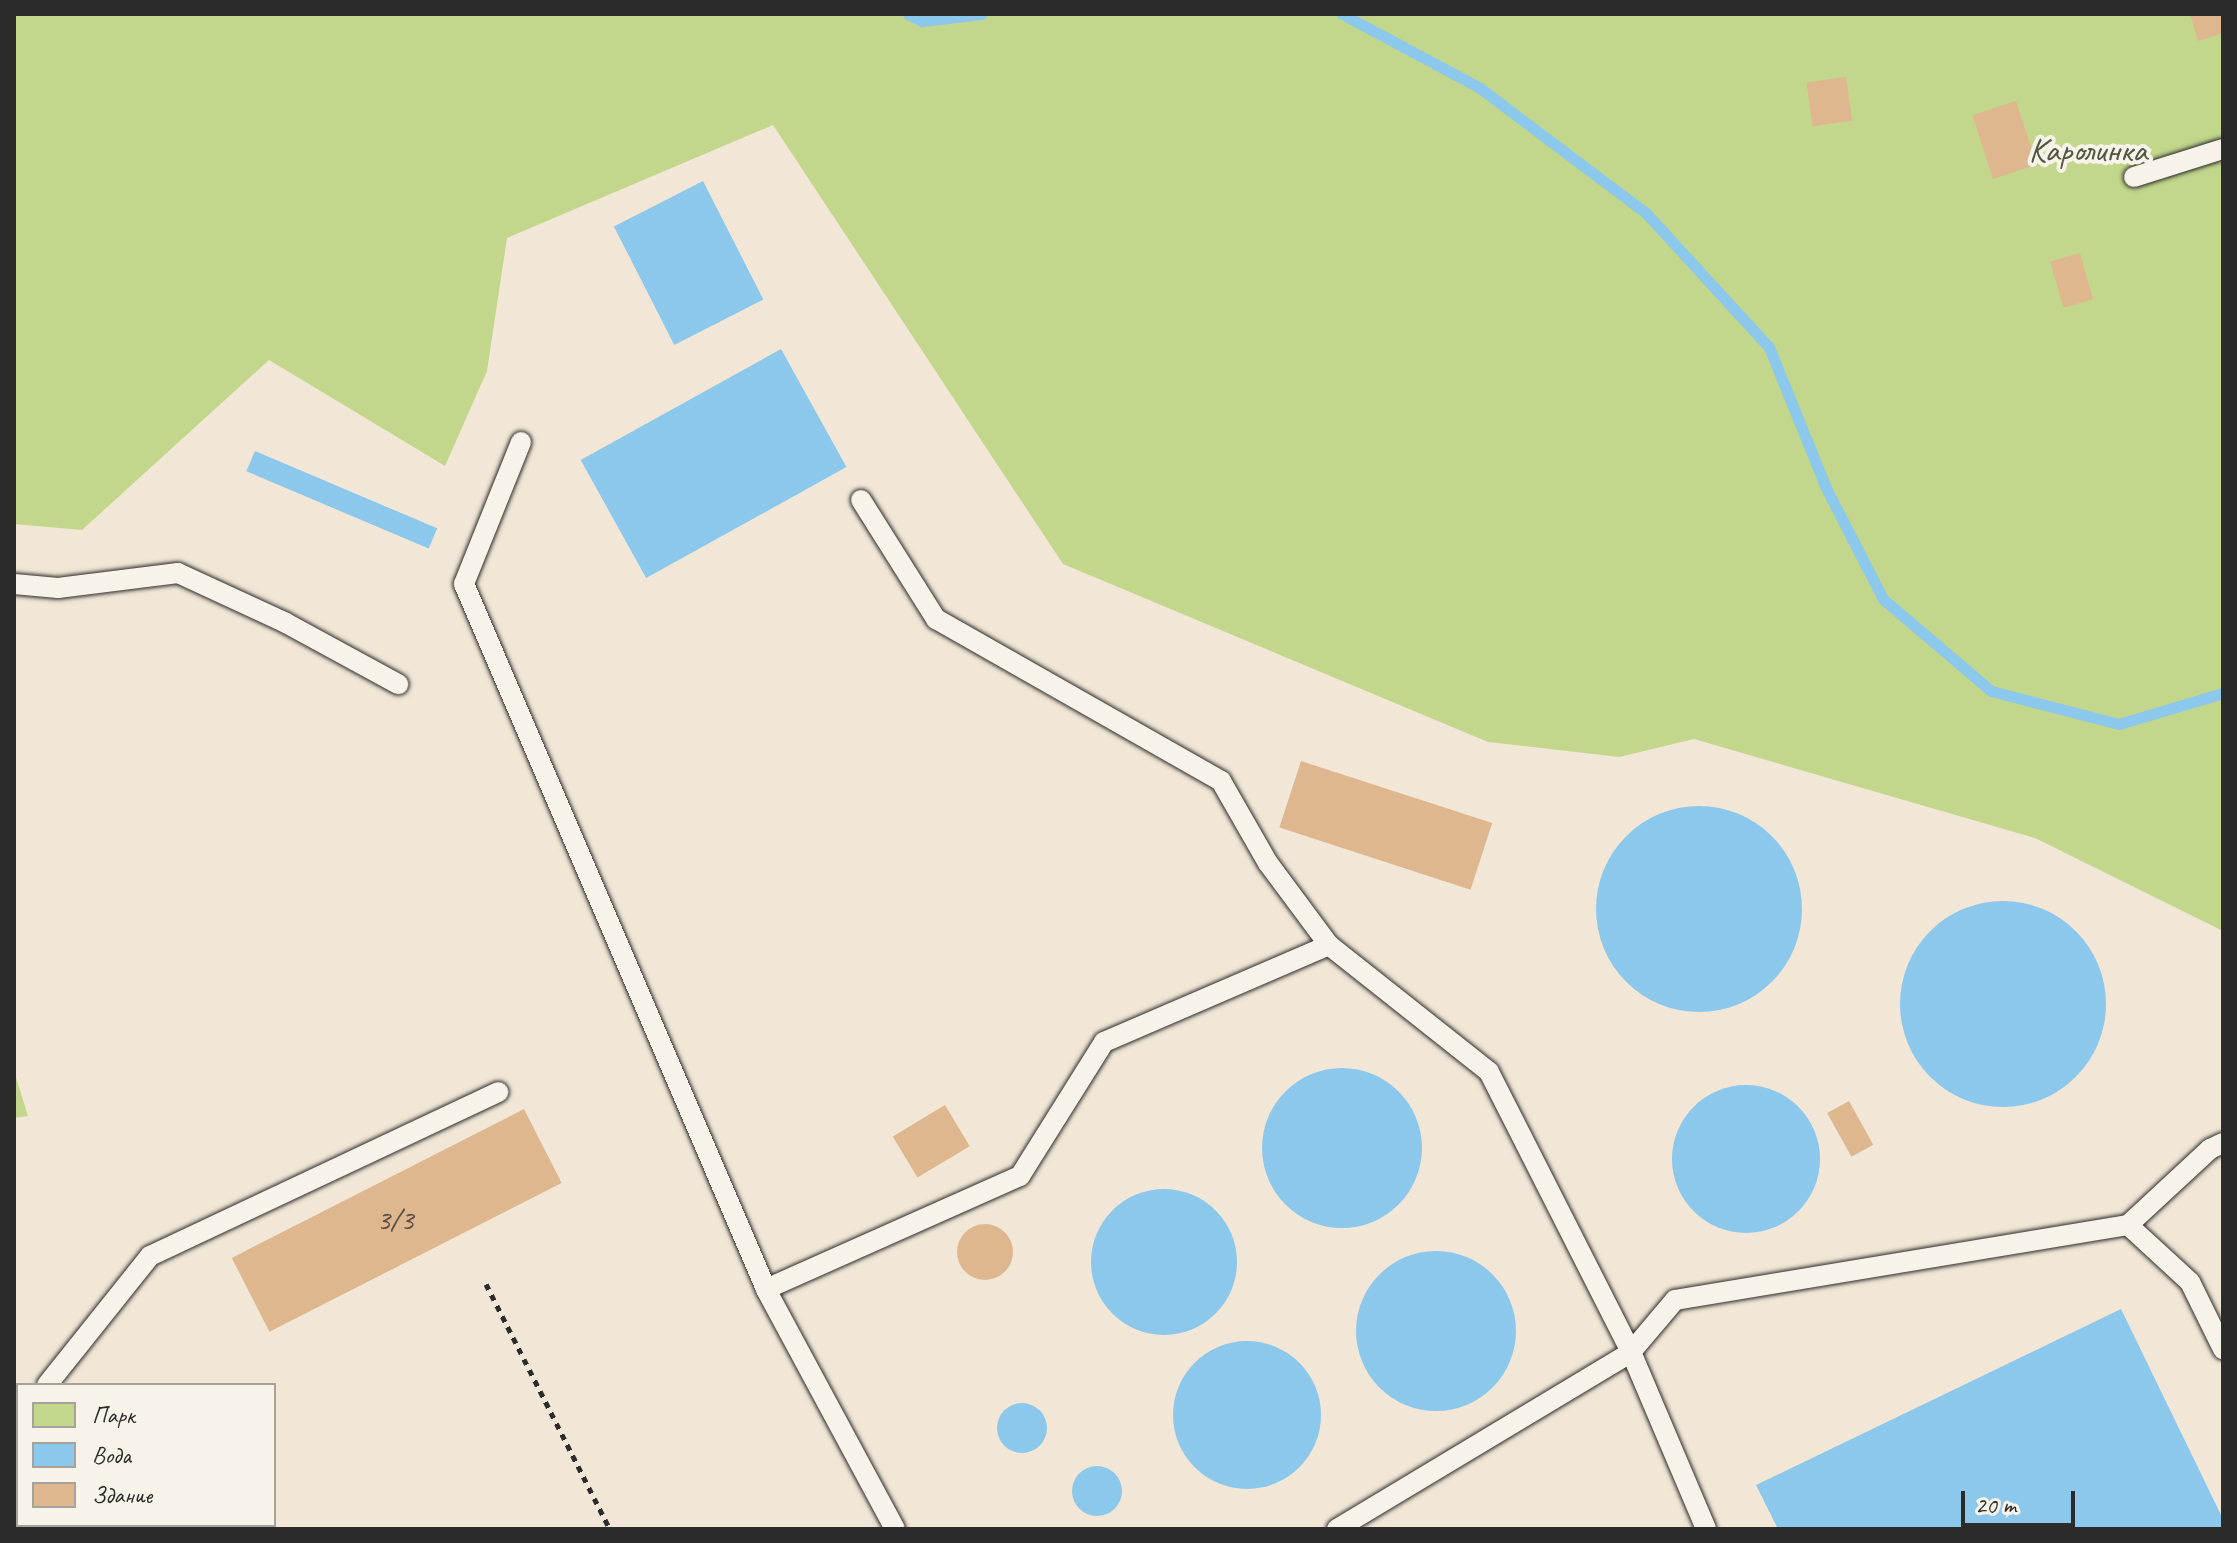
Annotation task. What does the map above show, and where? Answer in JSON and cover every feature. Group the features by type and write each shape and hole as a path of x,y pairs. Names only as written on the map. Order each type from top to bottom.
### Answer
{"lane":[{"path":"2134,177 2223,149"},
{"path":"521,442 464,584 766,1289 895,1529"},
{"path":"861,500 936,619 1221,781 1268,863 1329,945 1489,1072 1631,1352 1706,1529"},
{"path":"14,584 58,588 178,573 286,623 398,684"},
{"path":"766,1289 1020,1176 1104,1042 1329,945"},
{"path":"49,1383 150,1256 498,1092"},
{"path":"1337,1529 1631,1352 1675,1300 2128,1225 2210,1149 2223,1143"},
{"path":"2128,1225 2190,1282 2223,1349"}],"path":[{"path":"486,1284 610,1529"}],"green space":[{"name":"Каролинка","path":"14,14 2223,14 2223,931 2035,838 1694,739 1619,757 1488,742 1063,564 773,125 507,238 487,371 445,466 269,360 82,530 14,524"},
{"path":"14,1071 28,1116 14,1118"}],"water":[{"path":"703,181 763,300 674,345 614,226"},
{"path":"781,349 846,467 646,578 581,460"},
{"path":"255,451 437,528 429,549 246,471"},
{"path":"1699,806 1738,814 1772,836 1794,870 1802,909 1794,948 1772,982 1738,1004 1699,1012 1660,1004 1626,982 1604,948 1596,909 1604,870 1626,836 1660,814"},
{"path":"2003,901 2042,909 2076,931 2098,965 2106,1004 2098,1043 2076,1077 2042,1099 2003,1107 1964,1099 1930,1077 1908,1043 1900,1004 1908,965 1930,931 1964,909"},
{"path":"1342,1068 1372,1074 1398,1092 1416,1118 1422,1148 1416,1178 1398,1204 1372,1222 1342,1228 1312,1222 1286,1204 1268,1178 1262,1148 1268,1118 1286,1092 1312,1074"},
{"path":"1746,1085 1774,1091 1798,1107 1814,1131 1820,1159 1814,1187 1798,1211 1774,1227 1746,1233 1718,1227 1694,1211 1678,1187 1672,1159 1678,1131 1694,1107 1718,1091"},
{"path":"1164,1189 1192,1194 1216,1210 1232,1234 1237,1262 1232,1290 1216,1314 1192,1330 1164,1335 1136,1330 1112,1314 1096,1290 1091,1262 1096,1234 1112,1210 1136,1194"},
{"path":"1436,1251 1466,1258 1492,1275 1509,1301 1516,1331 1509,1361 1492,1387 1466,1404 1436,1411 1406,1404 1380,1387 1363,1361 1356,1331 1363,1301 1380,1275 1406,1258"},
{"path":"2121,1309 2223,1519 2223,1529 1778,1529 1756,1485"},
{"path":"1247,1341 1275,1347 1299,1363 1315,1387 1321,1415 1315,1443 1299,1467 1275,1483 1247,1489 1219,1483 1195,1467 1179,1443 1173,1415 1179,1387 1195,1363 1219,1347"},
{"path":"1022,1403 1039,1411 1047,1428 1039,1445 1022,1453 1005,1445 997,1428 1005,1411"},
{"path":"1097,1466 1114,1474 1122,1491 1114,1508 1097,1516 1080,1508 1072,1491 1080,1474"}],"building":[{"path":"2190,14 2223,14 2223,33 2198,41"},
{"path":"1846,77 1852,121 1813,126 1806,83"},
{"path":"2016,101 2037,165 1993,179 1972,115"},
{"path":"2080,253 2093,299 2063,308 2050,262"},
{"path":"1301,761 1492,823 1471,890 1279,828"},
{"path":"1849,1101 1873,1145 1851,1157 1827,1113"},
{"path":"945,1105 970,1146 917,1178 893,1136"},
{"path":"524,1109 562,1183 269,1332 232,1258"},
{"path":"985,1224 1004,1233 1013,1252 1004,1271 985,1280 966,1271 957,1252 966,1233"}],"waterway":[{"path":"908,14 922,21 982,14"},
{"path":"1342,14 1480,88 1646,213 1769,347 1826,488 1883,599 1991,691 2119,724 2223,693"}]}
